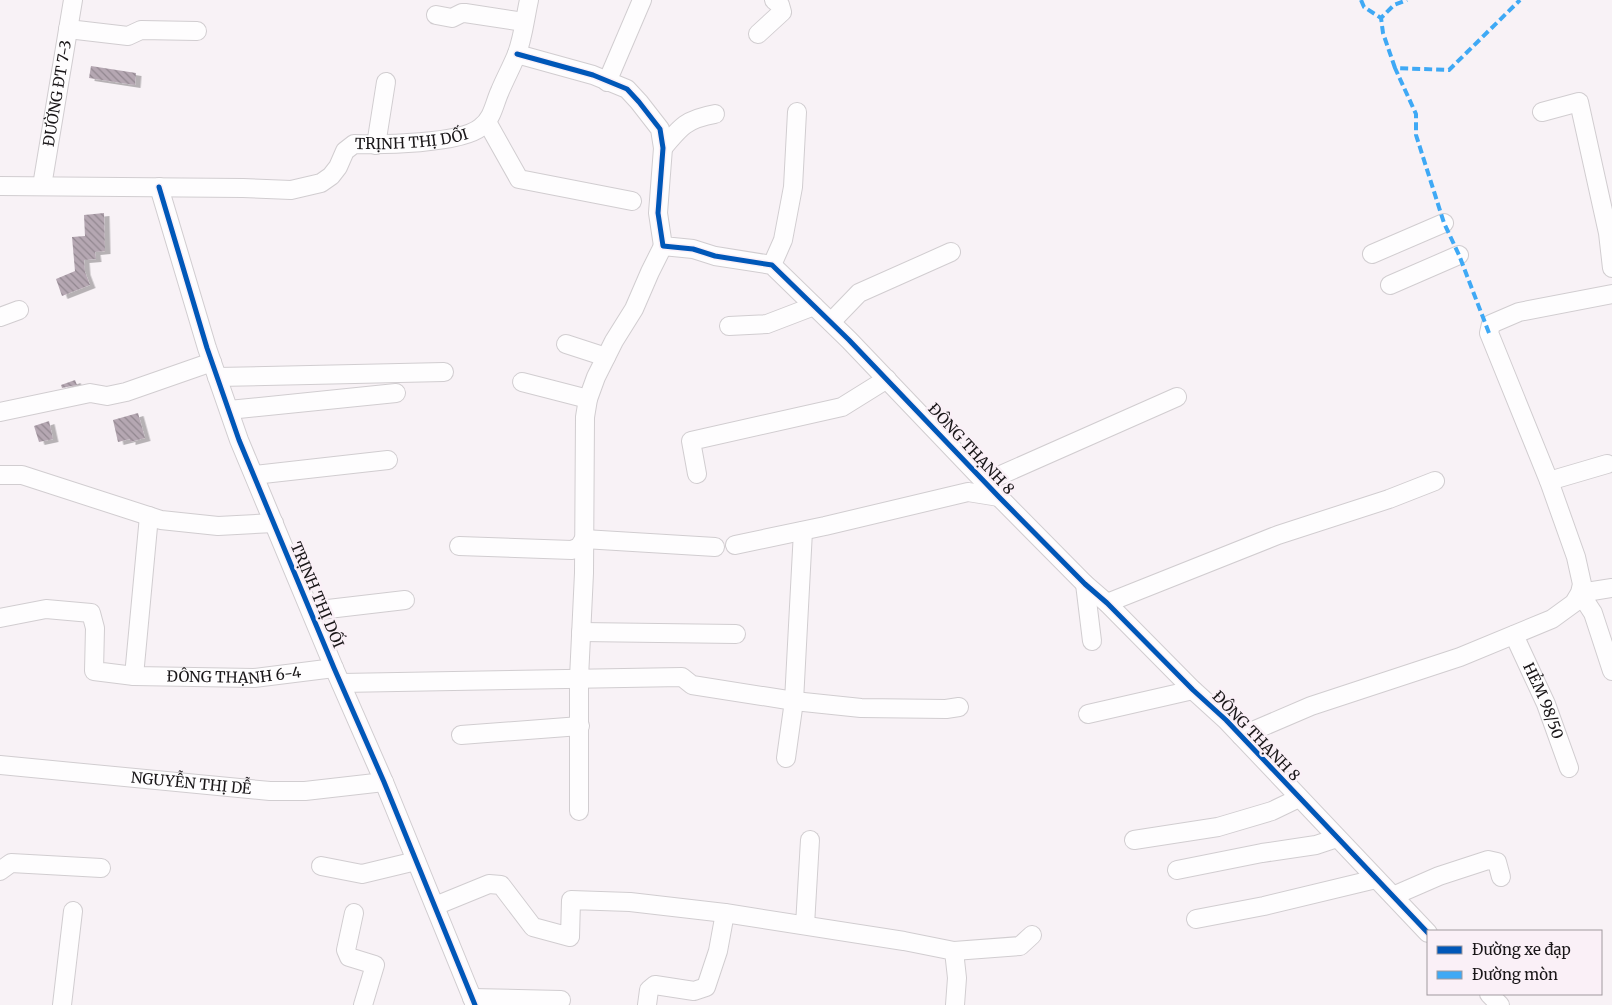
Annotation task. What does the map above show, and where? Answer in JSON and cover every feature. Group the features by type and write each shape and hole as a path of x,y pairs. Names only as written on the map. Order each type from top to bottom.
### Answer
{"street":[{"name":"ĐƯỜNG ĐT 7-3","path":"42,186 73,0"},
{"name":"TRỊNH THỊ DỐI","path":"0,186 291,190 321,183 331,176 338,167 345,150 354,144 376,145 424,142 471,134 487,122 494,110 499,93 517,54 529,0"},
{"path":"607,82 642,0"},
{"path":"758,34 782,12 780,5 774,0"},
{"path":"436,15 452,18 465,13 524,22"},
{"path":"68,29 128,36 141,30 197,31"},
{"path":"517,54 584,73 627,89 660,129 663,148 658,213 663,246 634,309 614,340 596,377 584,417 584,573 579,678 579,811"},
{"path":"376,145 386,82"},
{"path":"1542,112 1580,102 1608,233 1612,268"},
{"path":"663,246 693,249 734,260 772,265 783,240 793,187 797,112"},
{"path":"663,148 681,127 697,117 716,114"},
{"path":"487,122 519,178 632,201"},
{"name":"TRỊNH THỊ DỐI","path":"159,187 214,369 239,440 384,782 474,1002"},
{"path":"1372,254 1444,223"},
{"path":"831,322 859,293 951,252"},
{"path":"1390,285 1459,255"},
{"name":"ĐÔNG THẠNH 8","path":"772,265 887,379 1085,584 1107,603 1193,690 1226,720 1427,932"},
{"path":"1241,736 1311,706 1460,657 1552,619 1574,603 1580,593 1582,584 1576,557 1489,333 1491,324 1519,312 1612,294"},
{"path":"729,326 767,324 814,306"},
{"path":"0,317 19,310"},
{"path":"566,344 606,357"},
{"path":"0,412 90,393 107,396 214,369 444,372"},
{"path":"697,474 691,441 842,407 887,379"},
{"path":"522,382 588,400"},
{"path":"229,410 396,393"},
{"path":"986,482 1177,397"},
{"path":"254,475 388,460"},
{"path":"1548,481 1607,464"},
{"path":"0,475 22,475 161,520 218,526 274,523"},
{"path":"1107,603 1278,535 1389,499 1434,481"},
{"path":"735,545 905,508 968,492 999,497"},
{"path":"134,676 149,516"},
{"path":"786,758 794,701 803,531"},
{"path":"459,546 572,550 579,547 584,540"},
{"path":"584,540 715,547"},
{"path":"1085,584 1092,641"},
{"path":"1580,593 1612,588"},
{"path":"1580,593 1605,630 1612,671"},
{"path":"311,611 405,600"},
{"name":"ĐÔNG THẠNH 6-4","path":"0,618 46,609 92,613 95,628 94,671 134,676 254,678 338,676 579,678 682,676 692,685 794,701 861,708 946,709 959,707"},
{"path":"581,632 736,634"},
{"name":"HẺM 98/50","path":"1514,635 1546,704 1570,768"},
{"path":"1088,714 1193,690"},
{"path":"461,736 580,726"},
{"name":"NGUYỄN THỊ DỄ","path":"0,765 270,791 305,790 384,782"},
{"path":"1134,840 1218,827 1272,811 1299,798"},
{"path":"1177,870 1262,853 1316,845 1337,838"},
{"path":"805,925 810,840"},
{"path":"1393,896 1439,876 1488,860 1497,862 1501,877"},
{"path":"321,866 362,874 416,861"},
{"path":"0,871 11,863 101,868"},
{"path":"1196,919 1264,906 1376,879"},
{"path":"435,906 489,884 501,886 533,927 570,937 571,900 630,902 725,913 904,941 954,951 1020,946 1032,934"},
{"path":"62,1005 73,911"},
{"path":"354,913 346,950 349,957 375,965 363,1005"},
{"path":"647,1005 649,990 655,985 694,991 706,987 718,951 725,913"},
{"path":"954,951 957,978 955,1005"},
{"path":"1489,995 1500,1005"},
{"path":"474,1002 561,1000"}],"building":[{"path":"91,66 136,73 135,85 89,78"},
{"path":"104,213 105,251 95,252 96,259 84,260 85,272 90,285 62,296 56,279 75,271 72,237 85,236 84,215"},
{"path":"75,380 77,385 62,388 61,385"},
{"path":"138,413 145,438 130,442 130,439 118,442 113,420"},
{"path":"49,421 53,439 39,442 34,426"}],"marked path":[{"path":"1361,0 1364,7 1381,18"},
{"path":"1395,68 1383,33 1381,18 1394,5 1407,0"},
{"path":"1489,333 1459,255 1444,223 1416,135 1416,114 1395,68 1449,70 1520,0"}],"cycle path":[{"path":"517,54 593,75 627,89 660,129 663,148 658,213 663,246 693,249 715,256 772,265 849,340 1085,584 1107,603 1193,690 1226,720 1427,932"},
{"path":"159,187 207,348 239,440 334,668 384,782 475,1005"}]}
